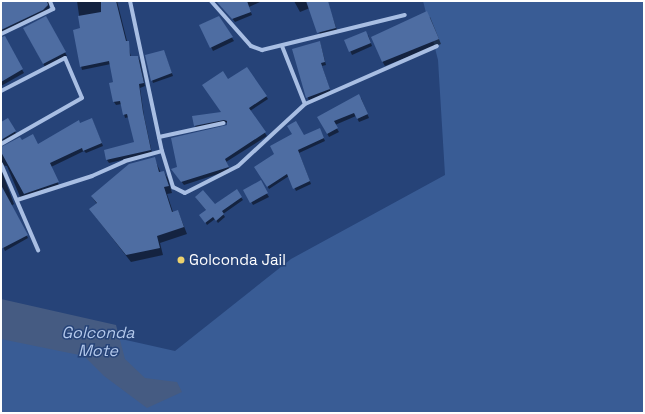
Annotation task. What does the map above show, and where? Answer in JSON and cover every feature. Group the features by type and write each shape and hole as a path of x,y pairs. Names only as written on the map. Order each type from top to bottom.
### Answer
{"street":[{"path":"1,34 53,9 50,1"},
{"path":"130,1 162,151 173,187 176,190 185,193 238,166 305,104 437,46"},
{"path":"211,1 251,46 262,50 406,14"},
{"path":"282,46 305,104"},
{"path":"1,91 65,58 82,98 1,144"},
{"path":"159,137 224,123"},
{"path":"17,200 92,176 125,161 162,151"},
{"path":"1,164 38,250"}],"shaded area":[{"path":"423,1 644,1 644,413 1,413 1,312 175,351 291,259 445,175 438,60"}],"water":[{"name":"Golconda Mote","path":"1,299 116,325 125,359 145,378 177,382 182,392 147,408 104,376 84,356 1,339"}],"building":[{"path":"1,1 47,1 48,5 43,10 1,30"},
{"path":"101,1 116,1 126,41 129,41 130,56 138,56 144,83 139,84 151,150 106,160 104,150 134,142 127,114 123,115 120,101 113,102 109,83 113,82 109,61 80,67 73,30 80,28 78,16 101,12"},
{"path":"216,1 247,1 251,12 232,19"},
{"path":"306,1 328,1 336,28 317,33"},
{"path":"427,11 439,39 382,62 371,37"},
{"path":"46,16 66,52 43,64 23,28"},
{"path":"219,16 233,37 210,48 199,25"},
{"path":"366,31 371,43 349,52 344,40"},
{"path":"5,36 23,69 1,82 1,37"},
{"path":"320,41 325,62 321,63 330,89 306,98 292,49"},
{"path":"164,50 172,73 151,81 145,55"},
{"path":"247,67 267,96 249,108 266,132 225,159 229,167 181,182 171,169 177,167 171,138 227,125 227,121 224,120 194,126 192,116 221,112 202,85 223,71 228,79"},
{"path":"359,94 368,114 357,119 354,113 334,121 338,128 327,134 317,117"},
{"path":"8,118 16,131 1,140 1,122"},
{"path":"92,118 102,143 83,151 82,148 50,163 59,182 24,194 1,152 1,147 20,137 22,140 33,134 38,144 79,120 80,123"},
{"path":"296,121 304,135 320,128 324,138 298,150 310,181 293,189 287,174 267,187 254,167 274,154 270,146 292,134 287,126"},
{"path":"155,157 159,172 164,171 169,186 164,187 172,212 178,210 184,227 157,236 160,248 126,255 89,209 97,203 91,196 129,164"},
{"path":"261,180 268,193 250,203 243,190"},
{"path":"1,185 28,235 1,249"},
{"path":"237,189 242,197 222,211 224,214 216,221 213,217 205,223 199,215 206,210 195,197 203,190 215,204"}],"place":[{"name":"Golconda Jail","path":"181,260"}]}
